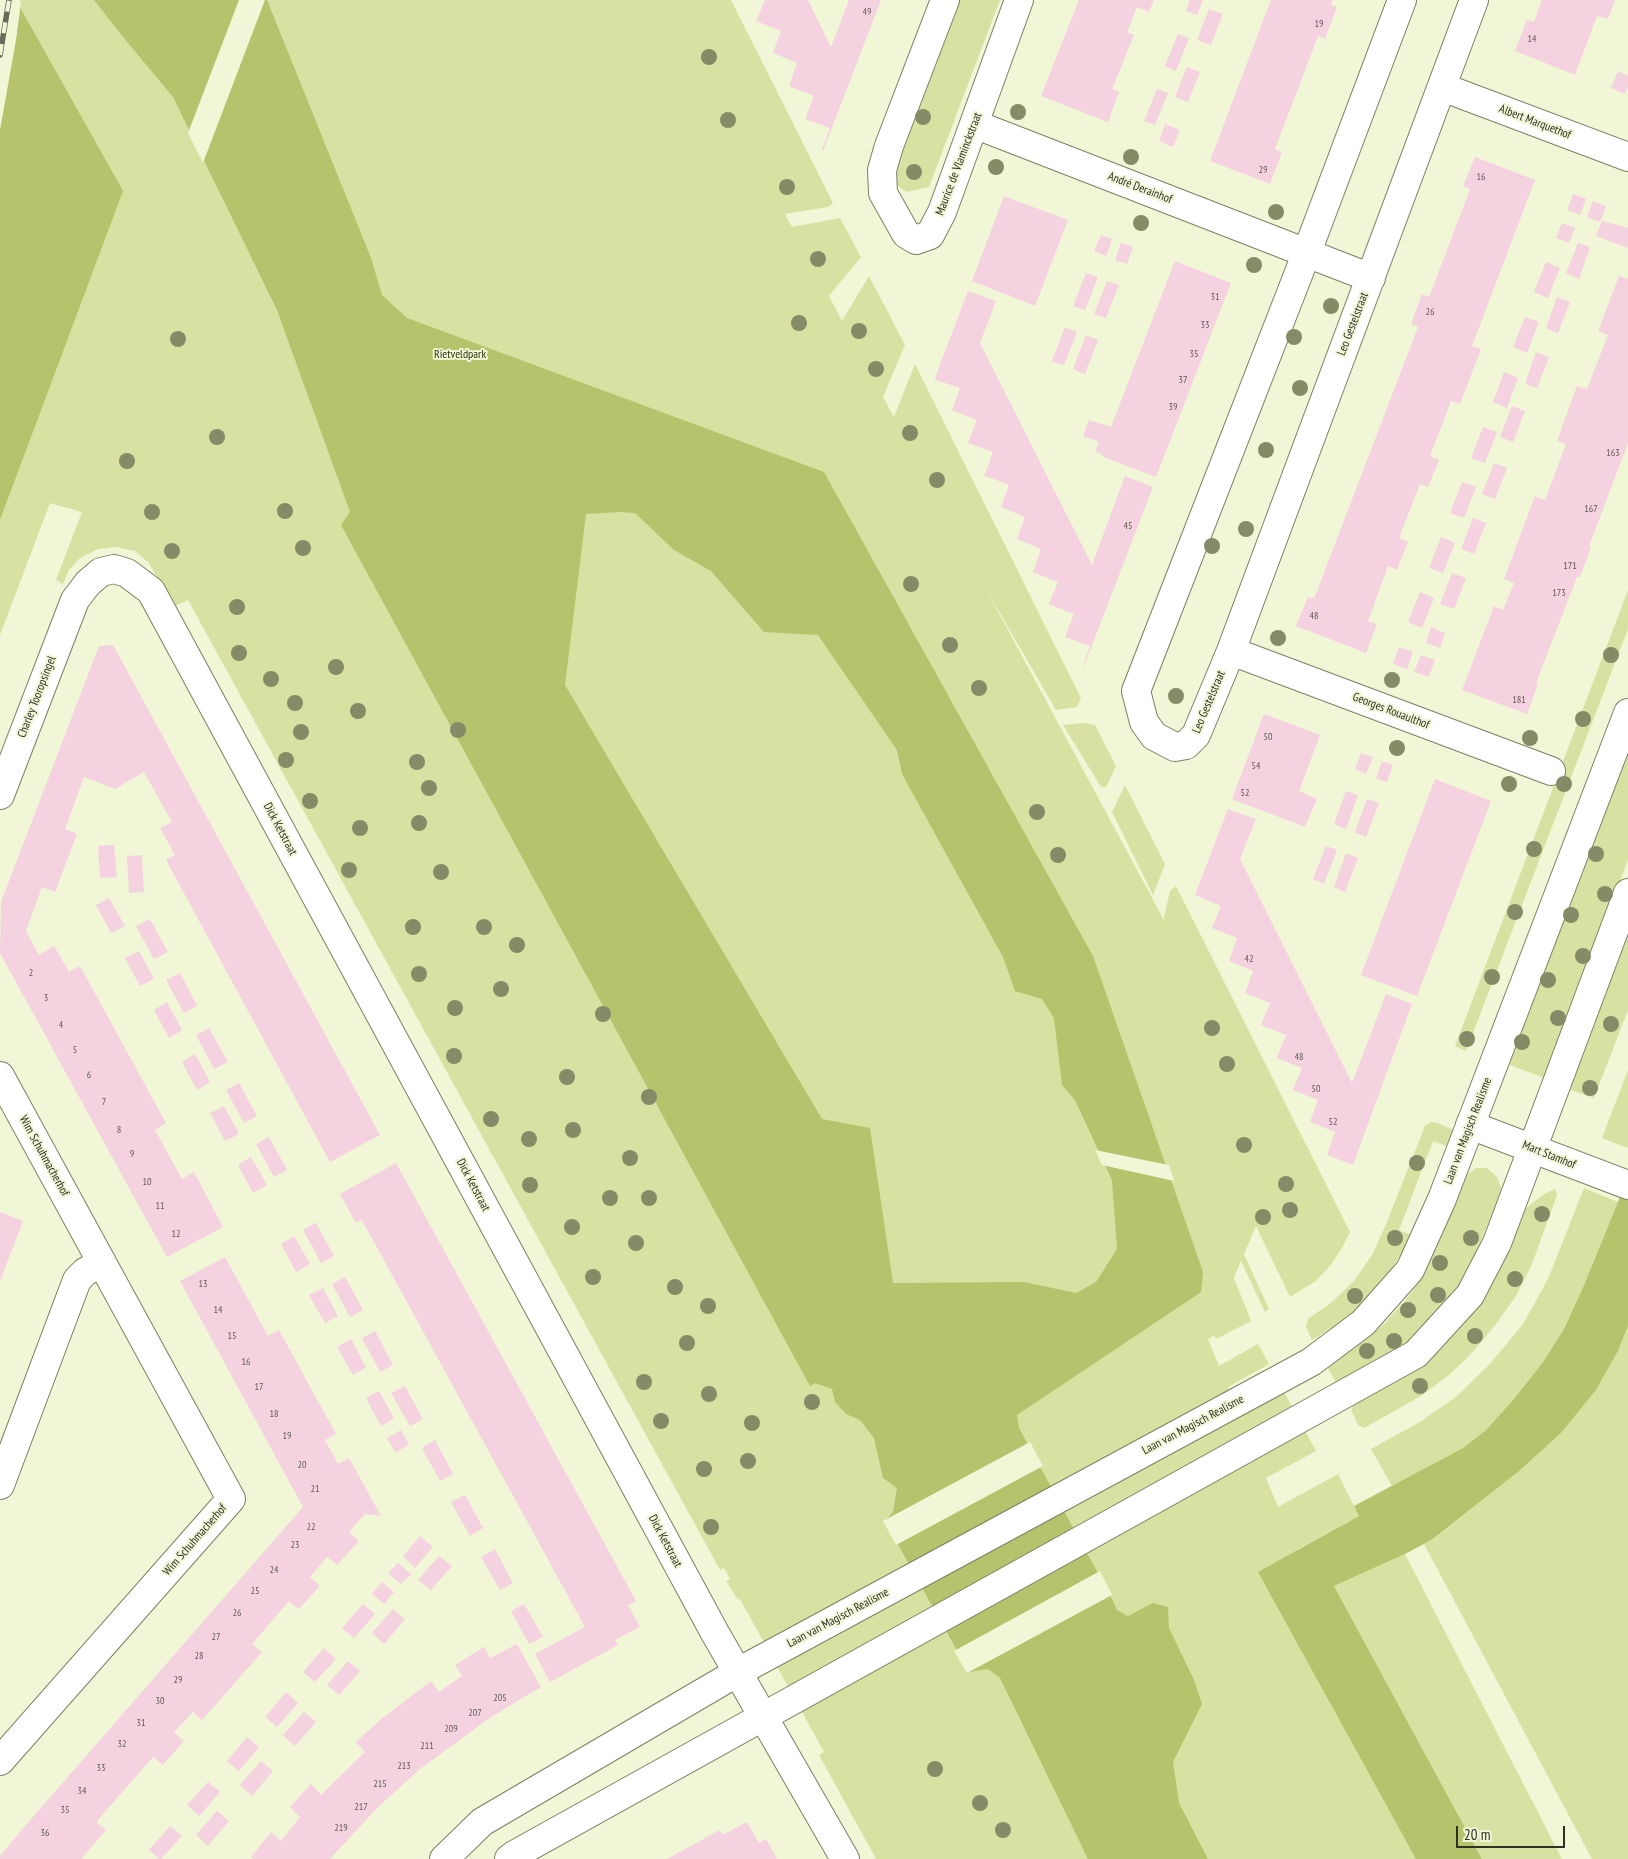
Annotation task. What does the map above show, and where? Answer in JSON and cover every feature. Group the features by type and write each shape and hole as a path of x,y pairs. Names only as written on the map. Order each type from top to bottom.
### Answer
{"street":[{"name":"Maurice de Vlaminckstraat","path":"945,0 889,146 882,170 883,193 906,234 916,240 930,235 942,212 1019,0"},
{"name":"Leo Gestelstraat","path":"1402,0 1307,252 1136,691 1144,722 1154,736 1175,747 1186,745 1196,735 1231,651 1474,0"},
{"name":"Albert Marquethof","path":"1442,86 1628,157"},
{"name":"André Derainhof","path":"974,124 1307,252"},
{"name":"Leo Gestelstraat","path":"1307,252 1371,278"},
{"name":"Dick Ketstraat","path":"75,600 88,583 101,572 114,569 127,573 151,591 696,1598 845,1859"},
{"name":"Charley Tooropsingel","path":"0,795 75,600"},
{"name":"Georges Rouaulthof","path":"1231,651 1550,771"},
{"name":"Laan van Magisch Realisme","path":"444,1859 482,1822 738,1672 1311,1362 1364,1323 1410,1270 1442,1199 1628,713"},
{"path":"509,1859 1416,1354 1470,1295 1497,1243 1628,893"},
{"name":"Wim Schuhmacherhof","path":"0,1076 232,1499 0,1761"},
{"name":"Mart Stamhof","path":"1470,1125 1622,1183"},
{"path":"0,1485 77,1280 85,1272 102,1262"}],"green space":[{"name":"Rietveldpark","path":"16,0 731,0 833,203 828,207 785,214 792,227 840,218 861,257 829,296 842,321 869,276 905,345 883,397 894,417 915,364 1081,698 1077,707 1056,710 986,589 1165,922 1164,917 1170,891 1176,886 1350,1232 1330,1266 1316,1281 1290,1297 1256,1226 1244,1254 1269,1309 1265,1312 1241,1261 1234,1278 1251,1321 1216,1339 1214,1335 1208,1339 1219,1366 1258,1344 1269,1364 1228,1387 1239,1412 1282,1388 1316,1451 1266,1478 1278,1507 1338,1474 1359,1516 1297,1550 1460,1859 876,1859 819,1755 824,1752 740,1599 738,1600 726,1581 730,1579 724,1568 720,1570 188,600 173,607 149,563 135,551 116,547 98,549 79,559 69,570 63,584 56,580 82,512 50,503 0,635 0,520 10,493"},
{"path":"956,0 1000,0 929,187 906,192 896,184 892,169"},
{"path":"1628,590 1628,629 1466,1051 1455,1046"},
{"path":"1083,723 1095,725 1116,766 1106,787 1101,787 1063,725"},
{"path":"1628,741 1628,860 1544,1078 1505,1063"},
{"path":"1125,785 1165,864 1153,895 1112,812"},
{"path":"1628,931 1628,1010 1594,1098 1568,1089"},
{"path":"1628,1070 1628,1148 1602,1138"},
{"path":"1431,1122 1453,1130 1446,1146 1433,1141 1399,1230 1412,1235 1385,1280 1352,1315 1312,1340 1306,1327 1308,1319 1332,1302 1354,1281 1372,1255 1425,1126"},
{"path":"1476,1168 1487,1168 1497,1177 1501,1188 1499,1198 1466,1275 1423,1329 1401,1347 1338,1386 1325,1363 1359,1343 1383,1325 1404,1302 1420,1280 1465,1176"},
{"path":"1584,1188 1618,1202 1564,1329 1543,1362 1486,1430 1463,1448 1392,1486 1371,1449 1420,1422 1457,1396 1490,1364 1523,1324 1548,1279"},
{"path":"1555,1189 1557,1195 1532,1264 1516,1296 1493,1328 1468,1357 1449,1375 1421,1396 1364,1428 1358,1425 1351,1410 1355,1403 1412,1369 1521,1212 1544,1194"},
{"path":"1628,1326 1628,1859 1592,1859 1424,1544 1434,1539 1518,1472 1561,1433 1596,1390 1618,1351"},
{"path":"1405,1554 1562,1859 1482,1859 1334,1586"}],"shaded area":[{"path":"0,0 16,0 123,191 0,520"},
{"path":"94,0 267,0 371,258 382,295 407,318 824,472 1093,956 1203,1272 1201,1292 1017,1415 1019,1428 1117,1610 1128,1616 1153,1603 1168,1607 1169,1628 1194,1680 1202,1704 1173,1762 1179,1803 1208,1859 1088,1859 1000,1678 988,1669 969,1672 885,1521 893,1512 897,1488 883,1478 874,1438 860,1420 846,1414 835,1402 832,1389 815,1383 810,1386 341,525 350,512 277,310 173,97","holes":["635,513 674,550 711,571 764,632 818,635 897,750 902,774 1003,957 1015,991 1042,999 1054,1018 1062,1085 1075,1100 1112,1180 1117,1249 1096,1282 1076,1293 1024,1282 893,1283 870,1128 822,1119 565,685 586,514"]},
{"path":"1628,1170 1628,1326 1618,1351 1596,1390 1561,1433 1518,1472 1433,1539 1405,1554 1334,1586 1482,1859 1416,1859 1258,1572 1359,1516 1354,1506 1463,1448 1486,1430 1543,1362 1564,1329 1618,1202"}],"pier":[{"path":"0,0 19,0 21,2 0,130"},
{"path":"239,0 265,0 203,163 188,133"},
{"path":"1095,1150 1169,1165 1174,1181 1102,1165"},
{"path":"1030,1442 1043,1466 896,1545 883,1521"},
{"path":"1100,1571 1112,1595 967,1673 954,1651"}],"building":[{"path":"765,0 808,0 831,47 849,0 881,0 823,151 830,128 805,119 814,96 789,86 797,63 773,53 781,31 756,21"},
{"path":"1079,0 1154,0 1149,12 1137,7 1127,32 1134,35 1112,89 1119,92 1108,122 1041,96"},
{"path":"1190,0 1203,0 1197,15 1186,11"},
{"path":"1271,0 1333,0 1331,5 1337,7 1325,39 1318,36 1275,149 1282,152 1270,184 1210,161"},
{"path":"1542,0 1615,0 1608,19 1597,16 1575,75 1515,51 1527,20 1534,22"},
{"path":"1209,9 1223,14 1211,45 1197,40"},
{"path":"1178,34 1189,38 1176,71 1165,66"},
{"path":"1187,67 1200,72 1188,102 1175,97"},
{"path":"1618,71 1628,76 1628,87 1625,94 1611,88"},
{"path":"1157,89 1168,93 1155,125 1144,121"},
{"path":"1165,124 1180,130 1173,147 1159,141"},
{"path":"1475,157 1535,180 1472,346 1481,349 1460,404 1451,401 1430,456 1439,460 1428,487 1420,484 1399,538 1408,542 1397,570 1388,566 1368,621 1377,624 1366,653 1296,626 1308,597 1314,599 1418,327 1411,324 1422,294 1429,297 1470,189 1463,186"},
{"path":"1573,194 1586,199 1580,215 1567,210"},
{"path":"1004,196 1068,220 1035,306 972,281"},
{"path":"1593,201 1606,206 1600,222 1587,217"},
{"path":"1602,221 1628,228 1628,248 1596,236"},
{"path":"1562,223 1575,228 1569,243 1556,238"},
{"path":"1101,235 1112,239 1106,256 1094,251"},
{"path":"1121,243 1133,247 1127,264 1115,260"},
{"path":"1578,243 1590,247 1579,279 1566,273"},
{"path":"1175,261 1231,283 1156,477 1101,456 1102,454 1095,452 1099,442 1083,436 1089,420 1111,427"},
{"path":"1546,262 1560,268 1548,298 1534,292"},
{"path":"1086,273 1098,277 1085,310 1073,306"},
{"path":"1619,276 1628,279 1628,443 1589,546 1591,547 1580,577 1577,577 1536,683 1538,684 1527,714 1462,690 1494,606 1503,610 1514,583 1504,579 1535,496 1545,500 1566,444 1557,441 1577,386 1587,389 1608,335 1598,331"},
{"path":"1107,281 1119,285 1106,318 1094,314"},
{"path":"968,291 996,301 980,343 1092,565 1125,476 1153,487 1084,666 1090,646 1065,637 1074,614 1049,604 1058,582 1033,572 1041,549 1017,539 1025,517 1001,507 1009,485 986,476 984,477 993,452 968,443 977,420 952,410 960,388 935,378"},
{"path":"1557,297 1570,302 1558,333 1546,328"},
{"path":"1525,317 1539,322 1527,353 1513,347"},
{"path":"1065,327 1077,332 1064,365 1052,361"},
{"path":"1086,335 1098,340 1085,374 1073,369"},
{"path":"1536,352 1549,357 1537,388 1525,384"},
{"path":"1504,372 1518,378 1507,408 1493,402"},
{"path":"1512,406 1525,411 1513,442 1500,437"},
{"path":"1483,427 1497,432 1485,463 1471,458"},
{"path":"1494,463 1507,468 1495,499 1482,494"},
{"path":"1462,482 1476,487 1464,518 1450,513"},
{"path":"1473,518 1486,523 1474,554 1461,549"},
{"path":"1441,537 1455,543 1443,573 1429,568"},
{"path":"1452,573 1466,578 1454,609 1440,604"},
{"path":"1420,592 1434,598 1422,628 1408,622"},
{"path":"1431,627 1445,633 1440,648 1426,643"},
{"path":"113,645 380,1135 330,1162 166,860 175,855 160,828 172,822 144,772 115,789 84,777 65,829 77,834 55,892 42,887 26,931 39,955 54,946 69,972 80,966 166,1123 155,1130 182,1179 194,1172 223,1227 167,1257 0,953 1,902 99,646"},
{"path":"1399,647 1413,652 1407,669 1393,664"},
{"path":"1421,655 1435,660 1429,677 1414,672"},
{"path":"1264,714 1320,735 1299,791 1317,799 1305,827 1232,799"},
{"path":"1361,753 1373,757 1366,774 1355,769"},
{"path":"1382,761 1393,765 1387,782 1376,778"},
{"path":"1435,779 1491,801 1417,996 1361,975"},
{"path":"1346,791 1358,795 1346,829 1334,824"},
{"path":"1367,799 1379,803 1366,837 1355,832"},
{"path":"1228,809 1256,819 1240,859 1352,1083 1386,994 1412,1004 1353,1165 1327,1155 1335,1132 1310,1122 1318,1100 1293,1090 1302,1068 1277,1058 1286,1035 1261,1025 1270,1003 1245,993 1253,971 1229,961 1237,938 1212,928 1221,906 1195,895"},
{"path":"114,845 117,877 100,878 98,846"},
{"path":"1326,846 1337,850 1324,884 1313,879"},
{"path":"1346,853 1358,858 1345,892 1334,887"},
{"path":"142,855 144,892 129,893 127,856"},
{"path":"109,898 125,926 111,933 96,905"},
{"path":"150,919 168,952 154,959 136,926"},
{"path":"139,951 154,979 140,986 125,958"},
{"path":"180,973 197,1006 184,1013 166,980"},
{"path":"167,1002 182,1030 169,1038 154,1010"},
{"path":"209,1028 228,1062 214,1069 196,1035"},
{"path":"195,1054 210,1082 197,1090 182,1062"},
{"path":"239,1083 257,1116 244,1123 226,1090"},
{"path":"224,1106 239,1134 225,1141 210,1113"},
{"path":"269,1137 287,1170 274,1177 256,1144"},
{"path":"251,1157 267,1185 253,1193 238,1165"},
{"path":"396,1163 636,1601 628,1605 640,1627 615,1640 618,1645 550,1682 535,1654 585,1627 362,1220 356,1223 340,1194"},
{"path":"0,1212 23,1221 0,1281"},
{"path":"316,1223 334,1256 321,1263 303,1230"},
{"path":"294,1236 310,1264 296,1272 281,1244"},
{"path":"225,1257 268,1336 279,1330 336,1434 325,1440 338,1464 349,1458 381,1516 365,1514 349,1532 359,1541 337,1565 327,1557 310,1577 320,1586 299,1609 289,1601 252,1644 262,1652 202,1720 193,1712 174,1732 184,1741 163,1765 153,1757 96,1822 106,1830 81,1859 0,1859 0,1856 19,1833 303,1507 180,1281"},
{"path":"345,1277 363,1310 350,1317 332,1284"},
{"path":"323,1288 338,1316 325,1323 309,1295"},
{"path":"375,1331 393,1365 380,1372 362,1338"},
{"path":"351,1339 366,1367 353,1375 337,1347"},
{"path":"405,1386 423,1419 410,1426 391,1393"},
{"path":"379,1391 394,1418 381,1426 366,1398"},
{"path":"401,1430 409,1445 395,1452 387,1438"},
{"path":"435,1440 453,1474 440,1481 422,1448"},
{"path":"465,1495 483,1528 470,1536 451,1502"},
{"path":"420,1536 433,1547 415,1568 403,1556"},
{"path":"495,1549 513,1583 500,1590 481,1557"},
{"path":"439,1556 452,1566 431,1590 418,1580"},
{"path":"398,1563 411,1574 401,1584 388,1573"},
{"path":"382,1582 394,1592 384,1604 372,1594"},
{"path":"363,1604 375,1614 354,1638 342,1628"},
{"path":"524,1604 543,1637 529,1644 511,1611"},
{"path":"393,1609 405,1619 384,1644 372,1633"},
{"path":"517,1644 541,1687 491,1717 420,1769 377,1808 330,1859 254,1859 251,1857 271,1832 281,1841 300,1817 290,1807 311,1784 321,1795 365,1752 356,1742 380,1720 431,1681 439,1692 462,1676 455,1665 484,1647 490,1658"},
{"path":"324,1648 336,1659 315,1682 303,1672"},
{"path":"348,1661 360,1671 339,1695 327,1685"},
{"path":"286,1692 298,1703 277,1727 265,1717"},
{"path":"304,1712 316,1722 295,1746 283,1735"},
{"path":"247,1737 259,1747 239,1771 227,1761"},
{"path":"261,1761 273,1771 252,1796 240,1785"},
{"path":"208,1782 220,1792 199,1816 187,1805"},
{"path":"217,1811 229,1821 208,1846 196,1835"},
{"path":"747,1822 759,1843 766,1839 777,1859 667,1859 720,1830 722,1835"},
{"path":"170,1826 182,1836 159,1859 149,1850"}],"railway":[{"path":"0,55 9,0"}]}
